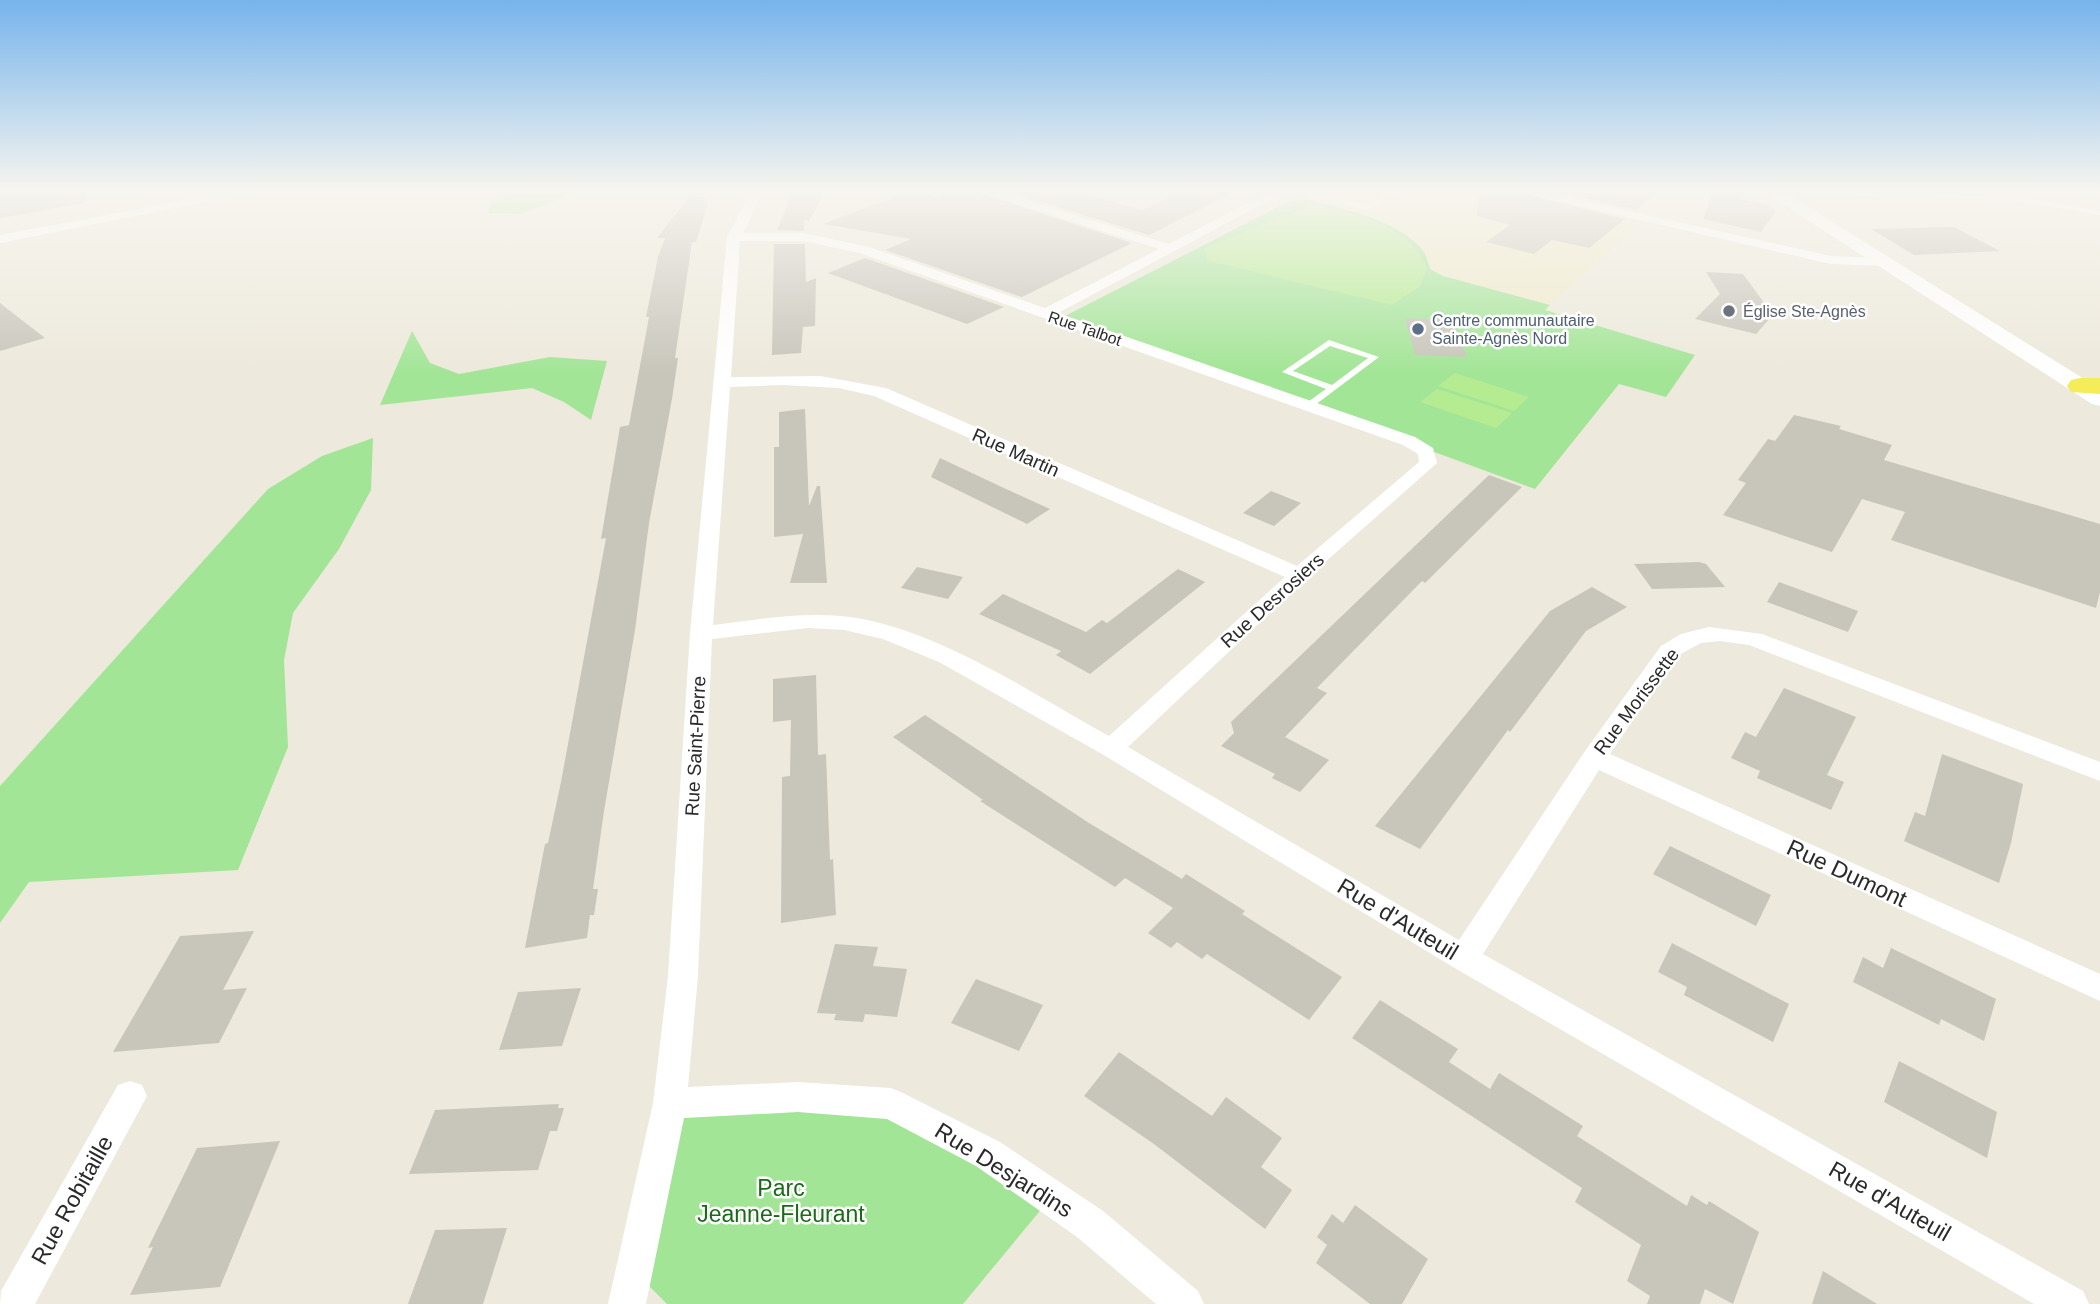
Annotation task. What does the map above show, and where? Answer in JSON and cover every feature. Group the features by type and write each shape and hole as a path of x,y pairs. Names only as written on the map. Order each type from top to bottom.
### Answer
{"street":[{"name":"Rue Saint-Pierre","path":"627,1304 670,1103 683,976 701,634 733,251"},
{"name":"Rue Talbot","path":"866,251 1409,440 1427,452"},
{"path":"1045,314 1167,251"},
{"path":"1790,251 1831,260 1885,262"},
{"path":"1867,251 2093,390"},
{"name":"Rue Martin","path":"722,382 809,379 845,382 880,392 1299,575"},
{"name":"Rue Desrosiers","path":"1111,748 1299,575 1428,463 1427,452"},
{"name":"Rue d'Auteuil","path":"701,634 808,621 844,623 889,633 947,657 1111,748 1464,958 2070,1304"},
{"name":"Rue Morissette","path":"1464,958 1594,757 1669,651 1683,640 1705,633 1754,639 2100,772"},
{"name":"Rue Dumont","path":"1594,757 2100,988"},
{"name":"Rue Robitaille","path":"14,1304 130,1096"},
{"name":"Rue Desjardins","path":"670,1103 798,1097 891,1104 988,1154 1090,1224 1185,1304"}],"lane":[{"path":"1308,405 1333,388 1376,357 1329,343 1286,372 1333,388"}],"shaded area":[{"path":"1424,251 1610,251 1550,305 1443,276 1430,269"}],"green space":[{"path":"1193,251 1423,251 1430,269 1443,276 1550,305 1545,310 1695,355 1666,397 1619,384 1535,489 1065,316"},
{"path":"1204,251 1416,251 1427,269 1420,286 1392,305 1209,261"},
{"path":"412,331 430,363 459,374 550,357 607,361 591,420 564,402 532,388 380,405"},
{"path":"1455,373 1529,397 1514,411 1438,386"},
{"path":"1437,389 1512,413 1496,428 1420,402"},
{"path":"373,438 371,490 339,549 293,613 284,660 288,747 238,870 29,882 0,923 0,786 268,489 322,456"},
{"name":"Parc Jeanne-Fleurant","path":"670,1103 891,1104 1058,1189 963,1304 667,1304 635,1272"}],"building":[{"path":"660,251 691,251 675,358 678,358 672,399 649,523 635,630 604,811 593,889 598,889 594,915 590,915 587,938 525,948 545,844 548,843 561,782 606,538 601,539 620,427 629,425"},
{"path":"774,251 805,251 806,282 816,278 815,326 803,327 801,353 772,355"},
{"path":"887,251 1116,251 1022,297"},
{"path":"1907,251 2000,251 1914,255"},
{"path":"865,258 1004,307 967,324 828,273"},
{"path":"1706,272 1743,274 1773,315 1756,334 1695,319 1720,294"},
{"path":"0,303 45,338 0,351"},
{"name":"Centre communautaire Sainte-Agnès Nord","path":"1405,318 1453,320 1467,357 1415,355"},
{"path":"805,409 809,506 817,486 820,486 827,583 790,583 803,534 774,537 774,447 779,447 779,412"},
{"path":"1794,415 1841,426 1839,429 1892,445 1884,460 2100,524 2100,592 2096,608 1891,540 1905,512 1862,499 1832,552 1723,515 1746,483 1738,480 1768,439 1775,441"},
{"path":"940,458 1050,509 1027,524 931,477"},
{"path":"1489,475 1522,487 1425,583 1422,581 1317,688 1327,693 1285,737 1329,760 1300,792 1272,778 1275,774 1221,746 1234,733 1231,722"},
{"path":"1271,491 1301,503 1274,526 1243,513"},
{"path":"1634,564 1706,564 1725,587 1652,589"},
{"path":"917,567 963,577 948,599 901,588"},
{"path":"1178,569 1205,582 1090,674 1056,655 1061,651 979,614 1003,594 1086,632 1102,620 1107,623"},
{"path":"1779,582 1858,611 1848,632 1767,602"},
{"path":"1592,587 1627,607 1586,631 1420,849 1375,826 1550,611"},
{"path":"816,675 818,755 826,754 830,860 833,859 836,915 781,923 782,777 790,776 791,720 773,722 773,679"},
{"path":"1784,688 1856,717 1827,775 1844,782 1831,810 1757,778 1760,771 1731,758 1745,732 1756,737"},
{"path":"925,715 1089,823 1182,879 1186,874 1245,911 1242,914 1342,977 1309,1020 1207,954 1202,959 1177,942 1171,948 1148,933 1173,908 1125,878 1115,887 980,801 983,800 893,737"},
{"path":"1942,754 2023,784 2011,843 1999,883 1904,841 1915,812 1925,816"},
{"path":"1670,846 1771,895 1756,926 1653,874"},
{"path":"254,931 223,990 247,988 219,1043 113,1052 180,936"},
{"path":"1672,943 1789,1004 1773,1042 1684,995 1687,987 1658,972"},
{"path":"835,944 878,947 873,966 907,969 897,1017 865,1014 863,1022 834,1020 836,1014 817,1013"},
{"path":"1891,948 1996,999 1984,1041 1941,1019 1939,1025 1853,982 1863,957 1883,968"},
{"path":"976,979 1043,1005 1019,1051 951,1023"},
{"path":"581,988 562,1046 499,1050 518,992"},
{"path":"1380,1000 1458,1049 1449,1062 1490,1089 1499,1073 1583,1126 1577,1136 1687,1206 1691,1195 1707,1205 1709,1201 1759,1232 1733,1304 1705,1289 1700,1304 1647,1304 1650,1296 1627,1281 1641,1245 1575,1202 1582,1188 1352,1038"},
{"path":"1119,1052 1212,1116 1226,1097 1282,1138 1261,1167 1292,1190 1265,1229 1154,1144 1084,1096"},
{"path":"1899,1061 1997,1112 1987,1158 1884,1102"},
{"path":"559,1104 558,1108 564,1108 557,1131 550,1131 538,1170 409,1174 435,1110"},
{"path":"280,1141 220,1287 130,1295 153,1247 148,1248 197,1148"},
{"path":"1355,1205 1428,1259 1402,1304 1370,1304 1316,1263 1327,1245 1317,1237 1332,1214 1343,1223"},
{"path":"507,1228 483,1304 408,1304 435,1230"},
{"path":"1823,1271 1877,1304 1812,1304"}],"place":[{"name":"Église Ste-Agnès","path":"1729,311"},
{"name":"Centre communautaire Sainte-Agnès Nord","path":"1418,329"}]}
